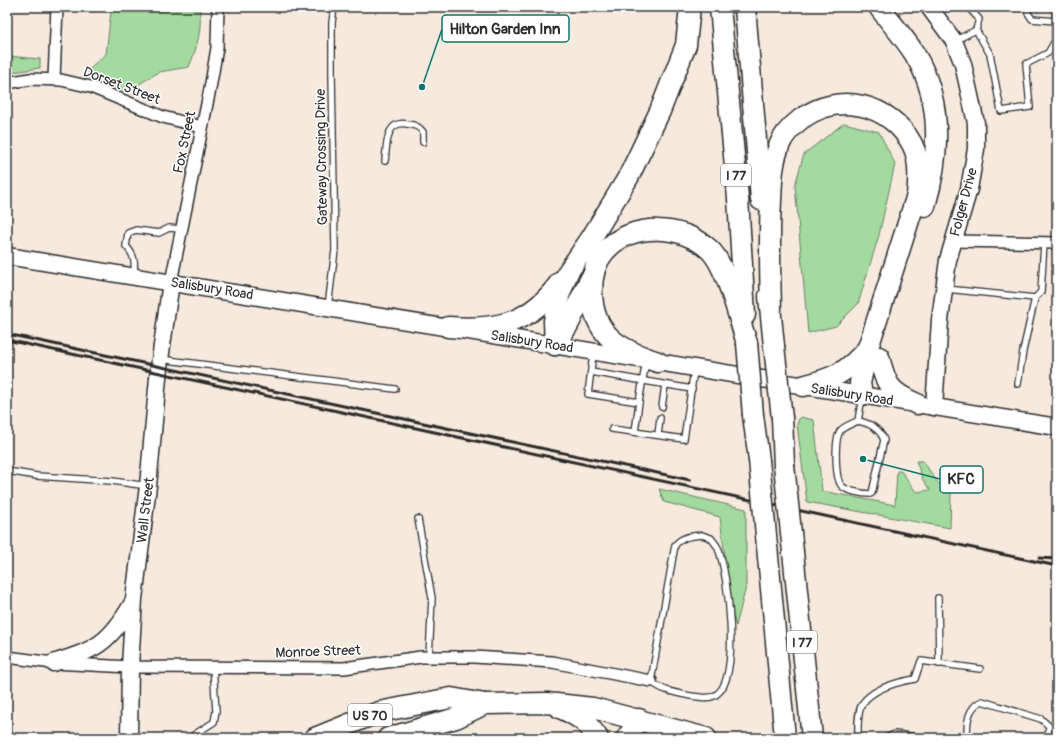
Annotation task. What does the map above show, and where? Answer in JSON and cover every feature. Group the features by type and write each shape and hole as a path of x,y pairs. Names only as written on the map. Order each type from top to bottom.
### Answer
{"highway":[{"path":"448,327 468,329 503,326 529,314 551,295 592,237 629,176 660,111 686,45 690,7"},
{"name":"I 77","path":"720,7 738,198 753,415 759,460 784,730"},
{"name":"I 77","path":"746,7 774,346 782,418 784,465 811,735"},
{"path":"802,386 823,381 845,371 873,352 932,182 937,149 936,116 928,84 914,54 879,7"},
{"path":"771,309 769,238 772,168 779,145 792,126 811,111 834,104 858,104 880,111 898,126 913,145 919,169 919,182 917,195 873,352 870,384 862,395"},
{"path":"555,345 568,325 594,269 604,252 620,238 640,232 665,230 690,236 710,251 724,273 747,343"},
{"path":"594,269 592,282 593,304 599,326 610,339 632,354 652,361"},
{"path":"555,345 554,321 559,296 568,272"},
{"path":"873,352 885,379 899,396 926,406"},
{"name":"US 70","path":"316,738 379,712 451,698 485,704 547,703 593,708 641,729 706,738"},
{"path":"547,703 575,714 591,727 598,738"},
{"name":"US 70","path":"388,738 456,718 485,704"},
{"path":"627,738 641,729"}],"street":[{"path":"54,79 57,7"},
{"name":"Fox Street","path":"171,282 217,48 218,7"},
{"name":"Folger Drive","path":"926,406 948,260 969,189 976,149 976,123 972,99 963,64 954,41 929,7"},
{"name":"Dorset Street","path":"7,83 30,79 54,79 91,87 163,117 202,127"},
{"path":"953,241 1057,243"},
{"name":"Salisbury Road","path":"7,256 328,307 1057,427"},
{"name":"Wall Street","path":"129,738 130,667 134,599 148,486 160,359 171,282"},
{"path":"53,663 78,655 100,644 120,626 134,599"},
{"name":"Monroe Street","path":"7,657 53,663 130,667 344,668 430,657 474,657 552,662 651,681"}],"lane":[{"name":"Gateway Crossing Drive","path":"328,307 335,250 332,74 332,23 334,7"},
{"path":"968,7 979,19 976,30 990,54 1001,111 1030,108 1026,64 1048,53 1054,42 1056,7"},
{"path":"1028,7 1028,12 1032,19 1055,22"},
{"path":"954,41 976,30"},
{"path":"385,161 390,130 395,125 402,124 419,128 423,134 423,142"},
{"path":"134,276 136,261 133,254 126,246 128,233 136,230 159,233 169,228 181,229"},
{"path":"1018,384 1023,351 1035,298 1041,292 1044,243"},
{"path":"944,288 1035,298"},
{"path":"594,351 588,394 639,402"},
{"path":"160,359 395,389"},
{"path":"635,432 643,381 652,361"},
{"path":"612,429 684,439 695,368"},
{"path":"591,372 692,390"},
{"path":"662,407 665,385"},
{"path":"858,421 862,395"},
{"path":"658,435 660,418"},
{"path":"858,421 866,423 877,430 881,433 884,440 872,493 870,494 844,488 840,483 836,457 838,435 841,430 858,421"},
{"path":"7,471 37,476 112,481 148,486"},
{"path":"418,518 432,598 430,657"},
{"path":"702,535 711,538 718,547 730,614 730,662 726,683 717,695 706,698 657,687 651,681 675,545 680,539 688,536 702,535"},
{"path":"938,598 939,664"},
{"path":"858,738 859,717 862,704 875,691 902,681 914,679 921,661 980,669"},
{"path":"188,738 214,722 216,711 213,667"},
{"path":"967,738 969,714 974,705 982,702 1042,719 1049,726 1048,738"},
{"path":"886,738 895,734 924,738"}],"green space":[{"path":"107,7 199,7 200,30 189,67 159,72 126,92 88,74 92,66 106,54 111,11"},
{"path":"7,56 40,59 40,68 7,73"},
{"path":"844,123 879,132 895,164 879,235 858,304 836,326 808,333 795,185 804,154"},
{"path":"800,417 814,420 822,491 895,505 897,471 901,471 916,492 930,490 923,480 916,461 923,461 938,483 951,492 950,528 807,502 797,424"},
{"path":"659,489 746,509 746,587 736,626 731,608 720,517 664,502"}],"railway":[{"path":"7,334 690,480"},
{"path":"7,340 1057,566"},
{"path":"1039,558 1057,559"}],"place":[{"name":"Hilton Garden Inn","path":"422,87"},
{"name":"KFC","path":"863,459"}]}
